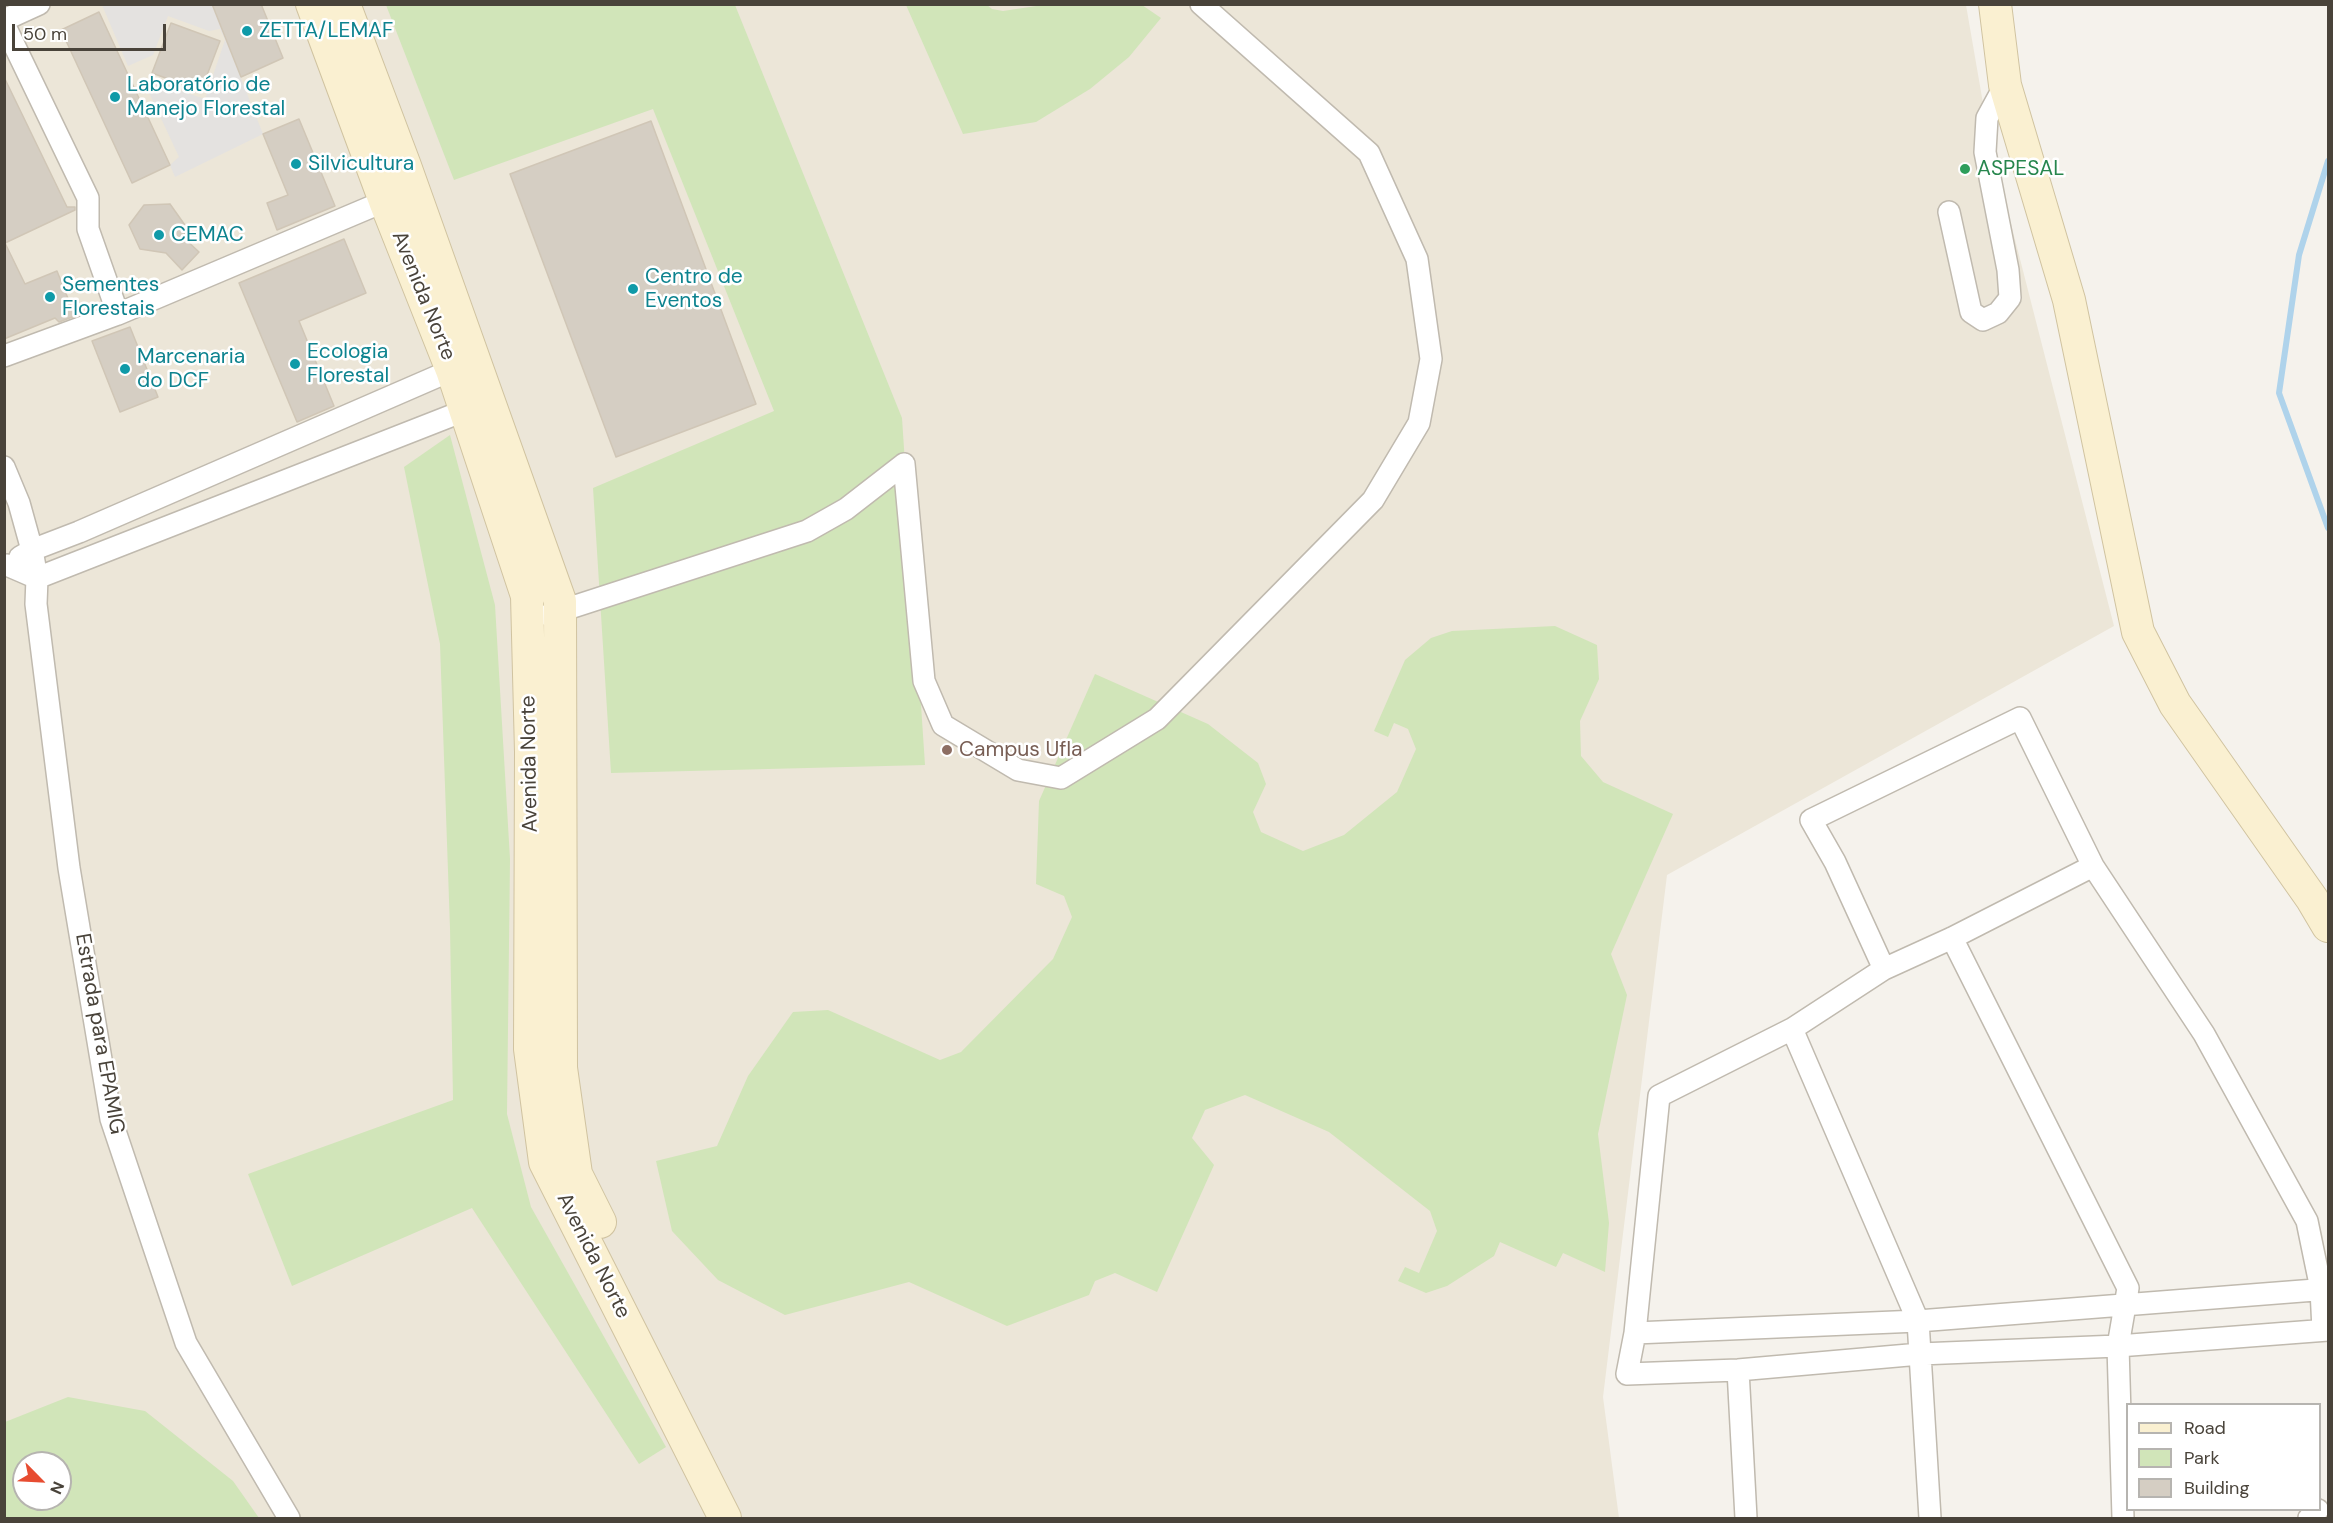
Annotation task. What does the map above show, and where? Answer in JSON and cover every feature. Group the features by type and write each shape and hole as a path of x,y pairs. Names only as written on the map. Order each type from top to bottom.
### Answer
{"street":[{"path":"4,20 39,4"},
{"name":"Avenida Norte","path":"312,4 385,201 452,370 527,596 531,752 530,1049 545,1162 725,1518"},
{"name":"Avenida Norte","path":"344,4 405,166 560,602 561,1068 576,1174 748,1518"},
{"path":"528,621 807,531 846,509 904,464 924,681 943,725 1018,770 1061,778 1157,718 1373,500 1419,423 1431,359 1417,259 1369,153 1201,4"},
{"path":"1995,4 2005,85 2068,300 2138,632 2175,704 2312,899 2328,926"},
{"path":"4,24 88,198 88,229 118,314"},
{"path":"1949,212 1971,312 1983,320 1998,313 2010,298 2008,270 1985,152 1987,118 2005,85"},
{"path":"4,356 118,314 385,201"},
{"path":"6,566 32,550 79,532 452,370"},
{"path":"6,566 37,578 466,410"},
{"path":"254,456 268,486"},
{"name":"Estrada para EPAMIG","path":"4,467 19,504 37,578 36,604 69,868 111,1119 186,1343 289,1518"},
{"path":"1884,969 1835,862 1811,820 2020,718 2093,866 2204,1034 2307,1221 2325,1289 2326,1330 2118,1346 1920,1354 1738,1370 1627,1374 1635,1333 1659,1096 1792,1029 1884,969 1952,938 2093,866"},
{"path":"1952,938 2128,1288 2118,1346 2123,1518"},
{"path":"1792,1029 1918,1321 1930,1518"},
{"path":"1635,1333 1918,1321 2125,1307 2325,1289"},
{"path":"1738,1370 1746,1518"}],"shaded area":[{"name":"Campus Ufla","path":"5,5 1966,5 1989,138 2114,626 1667,875 1603,1397 1619,1518 5,1518"},
{"path":"102,5 212,5 263,134 175,177 170,165 179,157 146,86 154,82 205,99 225,40 220,29 209,31 168,16 153,55 128,66"}],"green space":[{"path":"386,5 735,5 902,418 925,765 611,773 593,488 774,411 653,109 454,180"},
{"path":"906,5 987,5 992,9 1003,11 1043,5 1142,5 1161,18 1129,57 1090,89 1036,122 963,134"},
{"path":"450,435 495,605 510,859 507,1114 531,1207 666,1447 639,1464 472,1208 292,1286 248,1174 453,1100 450,928 440,644 404,467"},
{"path":"1555,626 1597,645 1599,679 1580,721 1581,756 1603,782 1673,814 1611,954 1627,995 1598,1134 1609,1223 1605,1272 1563,1253 1556,1267 1500,1242 1494,1256 1447,1286 1426,1293 1398,1281 1405,1267 1419,1273 1437,1231 1430,1211 1329,1132 1245,1095 1205,1110 1192,1138 1214,1165 1157,1292 1115,1273 1095,1281 1089,1295 1007,1326 909,1282 785,1315 718,1280 672,1231 656,1161 717,1146 748,1076 793,1012 828,1010 940,1060 961,1052 1053,959 1072,917 1064,896 1036,884 1039,801 1095,674 1208,724 1258,763 1266,784 1253,812 1261,832 1303,851 1344,835 1397,792 1416,749 1408,729 1394,723 1388,737 1374,731 1405,660 1431,638 1452,631"},
{"path":"68,1397 145,1411 233,1481 259,1518 5,1518 5,1422"}],"building":[{"name":"ZETTA/LEMAF","path":"212,4 261,4 283,58 241,77"},
{"name":"Laboratório de Manejo Florestal","path":"99,12 170,165 132,183 61,30"},
{"path":"171,23 220,41 201,91 152,73"},
{"path":"4,77 67,207 75,207 75,210 5,243 25,284 57,271 75,316 59,322 55,318 4,339"},
{"name":"Silvicultura","path":"299,119 335,206 277,230 267,203 288,195 263,134"},
{"name":"Centro de Eventos","path":"651,121 756,404 616,457 510,174"},
{"name":"CEMAC","path":"170,204 187,228 183,237 199,252 182,270 166,253 140,249 129,225 144,205"},
{"name":"Ecologia Florestal","path":"344,239 366,293 299,321 334,406 297,422 239,283"},
{"name":"Marcenaria do DCF","path":"130,327 158,397 120,412 92,341"}],"waterway":[{"path":"2328,161 2299,255 2279,393 2328,528"}],"place":[{"name":"ZETTA/LEMAF","path":"247,31"},
{"name":"Laboratório de Manejo Florestal","path":"115,97"},
{"name":"Silvicultura","path":"296,164"},
{"name":"ASPESAL","path":"1965,169"},
{"name":"CEMAC","path":"159,235"},
{"name":"Centro de Eventos","path":"633,289"},
{"name":"Sementes Florestais","path":"50,297"},
{"name":"Ecologia Florestal","path":"295,364"},
{"name":"Marcenaria do DCF","path":"125,369"},
{"name":"Campus Ufla","path":"947,750"}]}
